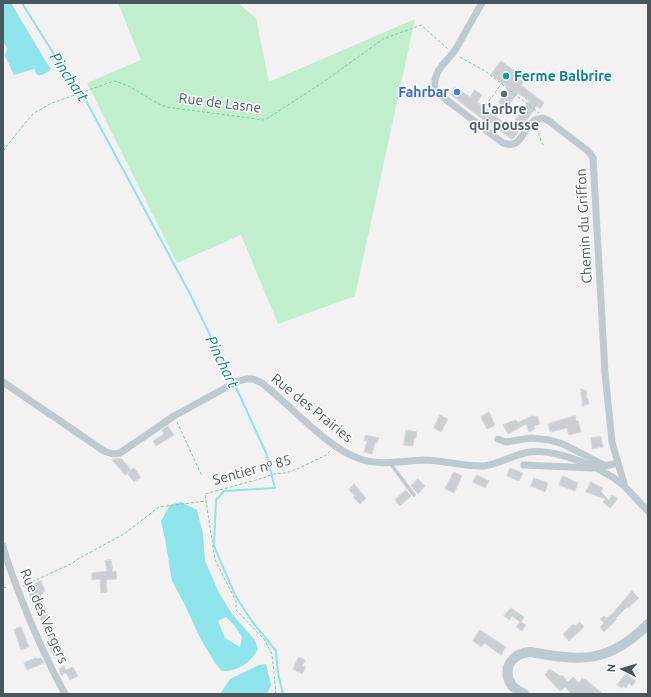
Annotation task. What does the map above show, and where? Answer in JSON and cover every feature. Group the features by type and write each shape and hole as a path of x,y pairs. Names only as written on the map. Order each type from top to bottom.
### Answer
{"main road":[{"path":"524,694 511,685 508,678 510,663 513,658 522,653 530,652 582,658 607,654 616,650 637,636 648,624"}],"street":[{"path":"482,3 453,53 439,70 434,82 435,91 503,143 509,145 516,143 533,121 543,118"},
{"name":"Chemin du Griffon","path":"543,118 588,151 593,158 605,373 612,442 625,488"},
{"name":"Rue des Prairies","path":"3,382 104,450 113,454 124,451 174,416 233,383 249,379 262,383 335,446 350,455 361,459 375,463 428,460 469,466 482,466 489,465 516,455 538,451 561,454 595,468 625,488 648,511"},
{"path":"498,439 506,442 531,438 550,440 563,444 606,466 617,463"},
{"path":"524,465 595,468"},
{"name":"Rue des Vergers","path":"3,546 10,571 45,655 65,694"}],"lane":[{"path":"390,463 414,495"}],"path":[{"name":"Rue de Lasne","path":"3,151 34,113 52,103 114,81 124,83 166,107 265,120 322,83 384,39 421,25 453,53"},
{"path":"453,53 485,71 502,83 535,109 543,118"},
{"path":"486,105 502,83"},
{"path":"530,125 538,132 544,146"},
{"path":"3,144 5,148"},
{"path":"174,416 202,476"},
{"name":"Sentier nᵒ 85","path":"276,694 272,654 264,638 236,610 236,601 215,560 205,494 238,486 273,474 285,473 298,469 326,455 335,446"},
{"path":"18,588 73,563 124,534 159,507 206,501"}],"green space":[{"path":"118,3 238,3 256,18 269,82 415,19 355,296 278,324 241,235 177,263 87,83 141,60"}],"water":[{"path":"3,3 11,3 51,70 42,75 37,75 34,69 14,75 5,56 7,48 3,41"},
{"path":"181,502 197,510 203,534 205,561 218,591 232,614 255,640 258,649 248,662 239,668 222,671 215,663 199,636 172,581 161,521 170,505","holes":["226,617 234,625 242,637 240,647 225,638 218,621"]},
{"path":"266,664 271,685 268,692 264,694 220,694 230,679 259,665"}],"building":[{"path":"501,61 520,75 518,78 523,81 521,85 544,103 540,109 537,106 514,138 511,139 450,94 455,87 470,97 475,90 482,95 477,102 510,127 529,101 518,93 506,108 498,102 509,88 491,75"},
{"path":"581,389 587,391 586,398 588,398 589,404 584,405 584,407 583,407"},
{"path":"489,412 495,425 487,429 481,417"},
{"path":"440,415 448,419 441,432 434,428"},
{"path":"533,416 537,416 540,424 534,426 535,429 529,432 526,424 508,434 503,425 516,420 518,422"},
{"path":"575,416 581,432 569,435 567,428 550,432 548,424"},
{"path":"168,426 174,435 156,446 153,441 164,434 162,430"},
{"path":"406,430 417,432 416,438 414,438 413,446 404,445"},
{"path":"366,435 379,438 377,443 375,443 372,454 364,452 367,441 364,440"},
{"path":"601,437 603,447 592,449 591,438"},
{"path":"121,458 131,470 125,475 112,460"},
{"path":"134,468 141,477 134,482 127,473"},
{"path":"510,468 523,473 519,481 507,476"},
{"path":"454,472 462,476 454,493 445,489"},
{"path":"477,475 489,481 485,488 473,482"},
{"path":"563,476 578,483 575,491 559,485"},
{"path":"534,478 548,483 545,492 531,486"},
{"path":"418,479 425,486 418,494 411,486"},
{"path":"591,482 603,488 601,492 609,500 612,495 618,499 610,508 603,502 605,499 586,492"},
{"path":"354,484 366,498 360,504 349,490"},
{"path":"406,490 411,496 400,506 395,500"},
{"path":"111,560 113,572 116,571 117,579 106,580 107,592 101,593 100,579 92,580 92,573 107,571 105,561"},
{"path":"41,581 45,591 40,597 51,622 49,623 57,639 55,640 62,655 55,658 48,643 50,642 37,610 36,611 26,587"},
{"path":"632,591 639,598 628,608 627,607 604,632 600,627 604,623 600,619 604,616 607,618 612,614"},
{"path":"511,608 524,617 521,622 526,625 522,631 516,627 520,622 512,616 509,620 504,616"},
{"path":"580,622 584,627 569,641 563,634 573,624 575,626"},
{"path":"21,627 29,647 21,650 14,630"},
{"path":"480,630 506,647 501,655 484,643 481,647 473,641"},
{"path":"299,657 305,660 302,666 306,667 302,674 293,669"},
{"path":"36,658 41,658 44,663 27,670 24,663"},
{"path":"64,666 66,670 73,667 78,676 70,680 66,673 61,675 59,669"},
{"path":"550,669 560,676 562,675 568,682 573,677 579,683 582,678 585,679 603,694 571,694 565,687 560,691 545,675"},
{"path":"626,674 636,681 632,686 629,683 626,688 623,686 622,688 617,685"}],"waterway":[{"name":"Pinchart","path":"22,3 77,91 84,97 189,292 266,453 275,488 224,491 216,500 214,546 235,595 251,620 276,651 278,674 283,694"}],"place":[{"name":"Ferme Balbrire","path":"506,76"},
{"name":"Fahrbar","path":"457,92"},
{"name":"L'arbre qui pousse","path":"504,94"}]}
